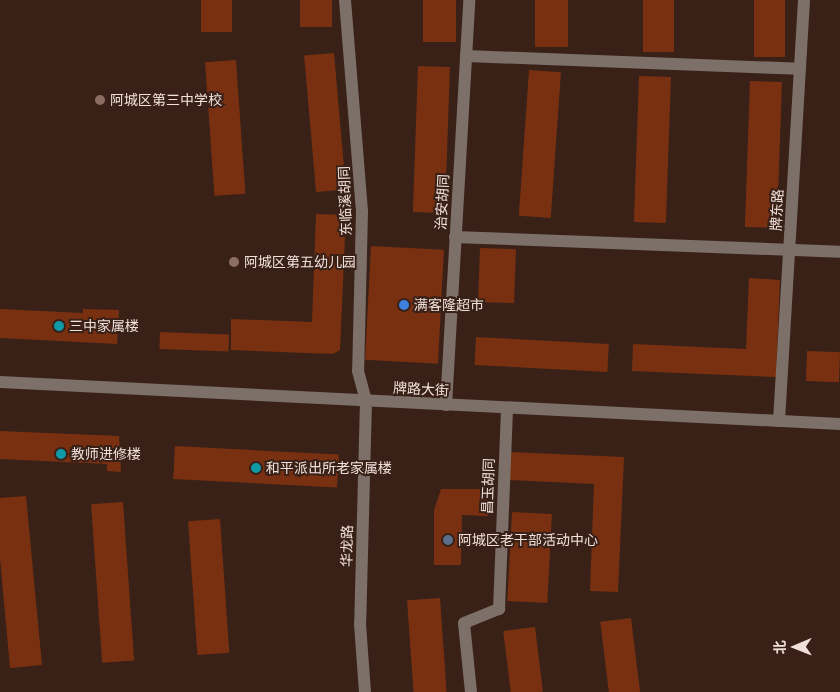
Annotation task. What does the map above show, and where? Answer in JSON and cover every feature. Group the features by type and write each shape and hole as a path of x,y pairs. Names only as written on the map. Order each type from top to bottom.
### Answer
{"street":[{"name":"东临溪胡同","path":"345,0 362,212 358,371 366,401"},
{"name":"治安胡同","path":"446,405 469,0"},
{"name":"牌东路","path":"779,421 804,0"},
{"path":"466,56 800,69"},
{"path":"455,236 840,252"},
{"name":"牌路大街","path":"0,382 840,424"},
{"name":"华龙路","path":"365,692 360,624 366,401"},
{"name":"昌玉胡同","path":"471,692 464,623 499,609 507,408"}],"building":[{"path":"201,0 232,0 232,32 201,32"},
{"path":"300,0 332,0 332,27 300,27"},
{"path":"423,0 456,0 456,42 423,42"},
{"path":"535,0 568,0 568,47 535,47"},
{"path":"643,0 674,0 674,52 643,52"},
{"path":"754,0 785,0 785,57 754,57"},
{"path":"334,53 346,189 316,192 304,56"},
{"path":"236,60 245,194 214,196 205,62"},
{"path":"418,66 450,67 445,213 413,212"},
{"path":"529,70 561,72 551,218 519,216"},
{"path":"639,76 671,77 666,223 634,222"},
{"path":"750,81 782,82 777,228 745,227"},
{"path":"316,214 346,215 340,350 333,354 231,350 231,319 312,322"},
{"name":"满客隆超市","path":"371,246 444,250 438,364 365,360"},
{"path":"480,248 516,249 514,303 478,302"},
{"path":"749,278 780,280 776,377 632,371 633,344 746,349"},
{"name":"三中家属楼","path":"0,309 83,313 83,309 119,310 117,344 0,338"},
{"path":"160,332 229,334 228,351 159,349"},
{"path":"476,337 609,344 607,372 475,365"},
{"path":"807,351 840,352 839,382 806,381"},
{"name":"教师进修楼","path":"0,431 119,436 121,472 107,471 107,464 0,459"},
{"name":"和平派出所老家属楼","path":"175,446 339,455 337,488 173,479"},
{"path":"510,452 624,457 618,592 590,591 594,484 509,480"},
{"name":"阿城区老干部活动中心","path":"441,489 488,489 488,516 462,515 461,565 434,565 434,510"},
{"path":"26,496 42,665 10,668 0,558 0,498"},
{"path":"123,502 134,661 102,663 91,504"},
{"path":"512,512 552,514 547,603 507,601"},
{"path":"220,519 229,653 197,655 188,521"},
{"path":"440,598 447,692 413,692 407,600"},
{"path":"631,618 640,692 609,692 600,622"},
{"path":"535,627 543,692 511,692 503,631"}],"place":[{"name":"阿城区第三中学校","path":"100,100"},
{"name":"阿城区第五幼儿园","path":"234,262"},
{"name":"满客隆超市","path":"404,305"},
{"name":"三中家属楼","path":"59,326"},
{"name":"教师进修楼","path":"61,454"},
{"name":"和平派出所老家属楼","path":"256,468"},
{"name":"阿城区老干部活动中心","path":"448,540"}]}
